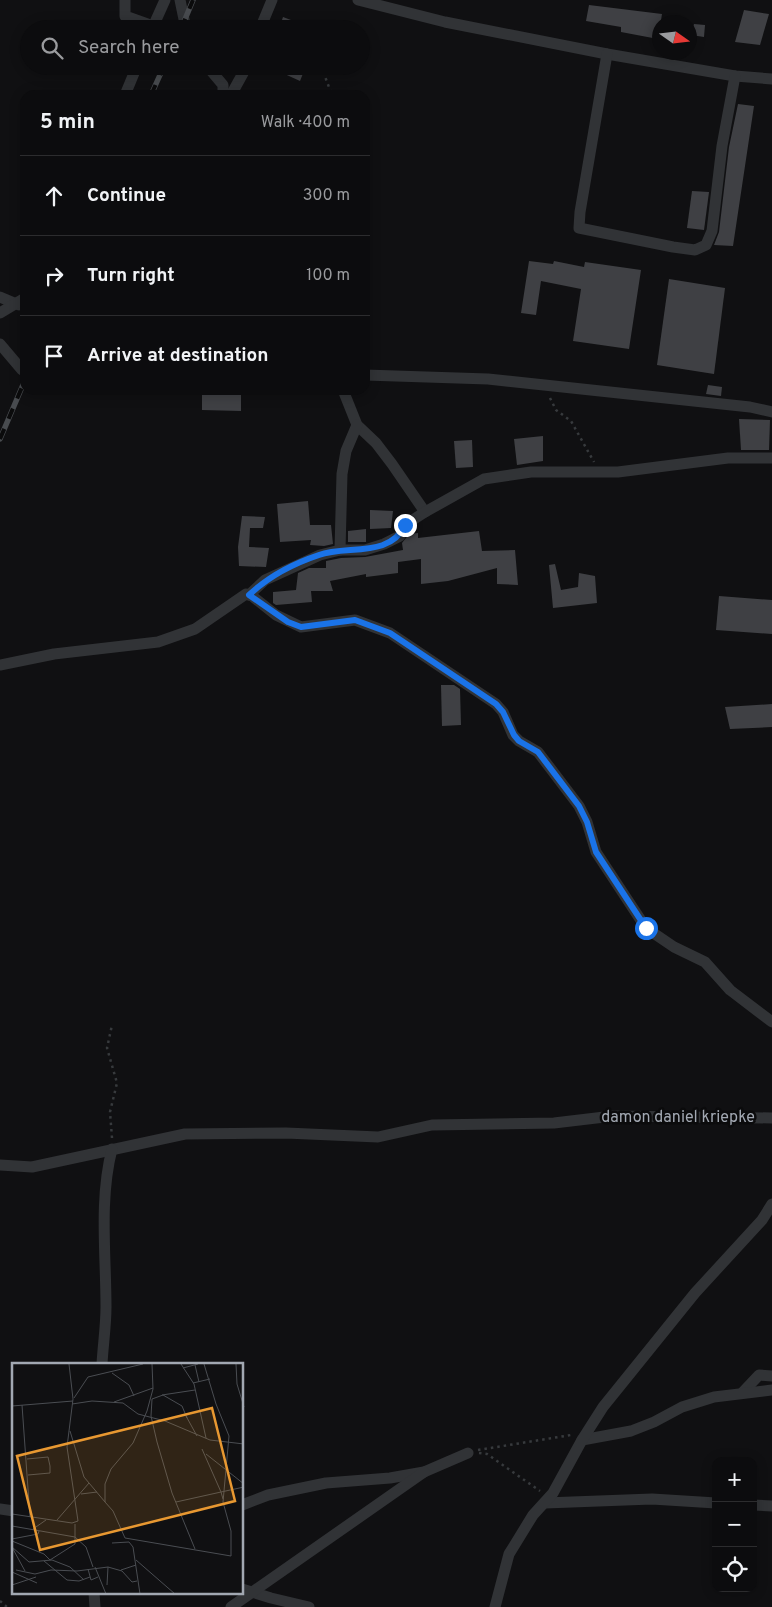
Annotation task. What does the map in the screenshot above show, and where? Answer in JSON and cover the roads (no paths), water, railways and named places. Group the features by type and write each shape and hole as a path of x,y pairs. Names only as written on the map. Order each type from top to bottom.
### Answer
{"street":[{"path":"125,0 125,16 135,20"},
{"path":"155,20 165,0"},
{"path":"180,0 184,20"},
{"path":"264,20 272,0"},
{"path":"358,0 445,22 607,54 735,76 772,79"},
{"path":"607,54 580,212 580,228 634,240 695,250 706,245 712,231 722,146 735,76"},
{"path":"127,90 133,75"},
{"path":"214,75 223,86 223,90"},
{"path":"234,90 242,75"},
{"path":"0,297 20,305"},
{"path":"0,313 20,305"},
{"path":"0,344 20,368"},
{"path":"370,375 488,379 543,384 750,407 772,412"},
{"path":"345,395 357,426 376,443 425,512"},
{"path":"340,550 342,474 346,451 357,426"},
{"path":"0,665 54,654 158,642 195,629 232,606 243,596 249,595 265,580 282,570 320,554 340,550 365,550 384,544 400,536 405,525 425,512 484,479 532,472 618,472 728,458 772,458"},
{"path":"249,595 282,619 301,627 355,620 390,633 496,704 503,712 514,735 519,741 538,752 579,806 587,822 596,852 646,928 674,947 704,962 730,990 772,1022"},
{"name":"damon daniel kriepke","path":"0,1165 32,1167 185,1134 286,1133 378,1137 432,1125 554,1123 613,1116 772,1118"},
{"path":"102,1363 106,1307 103,1238 109,1162 112,1149"},
{"path":"495,1607 510,1554 533,1515 547,1500 603,1407 695,1293 762,1220 772,1204"},
{"path":"742,1392 759,1375 772,1376"},
{"path":"582,1440 631,1431 654,1422 682,1407 742,1392 772,1390"},
{"path":"247,1590 424,1472 468,1452"},
{"path":"244,1504 268,1495 326,1483 390,1478 424,1472"},
{"path":"547,1500 652,1499 712,1503"},
{"path":"757,1506 772,1506"},
{"path":"247,1590 309,1607"},
{"path":"94,1594 94,1607"},
{"path":"231,1607 243,1594"}],"railway":[{"path":"185,20 193,0"},
{"path":"153,90 160,75"},
{"path":"0,439 20,392"}]}
